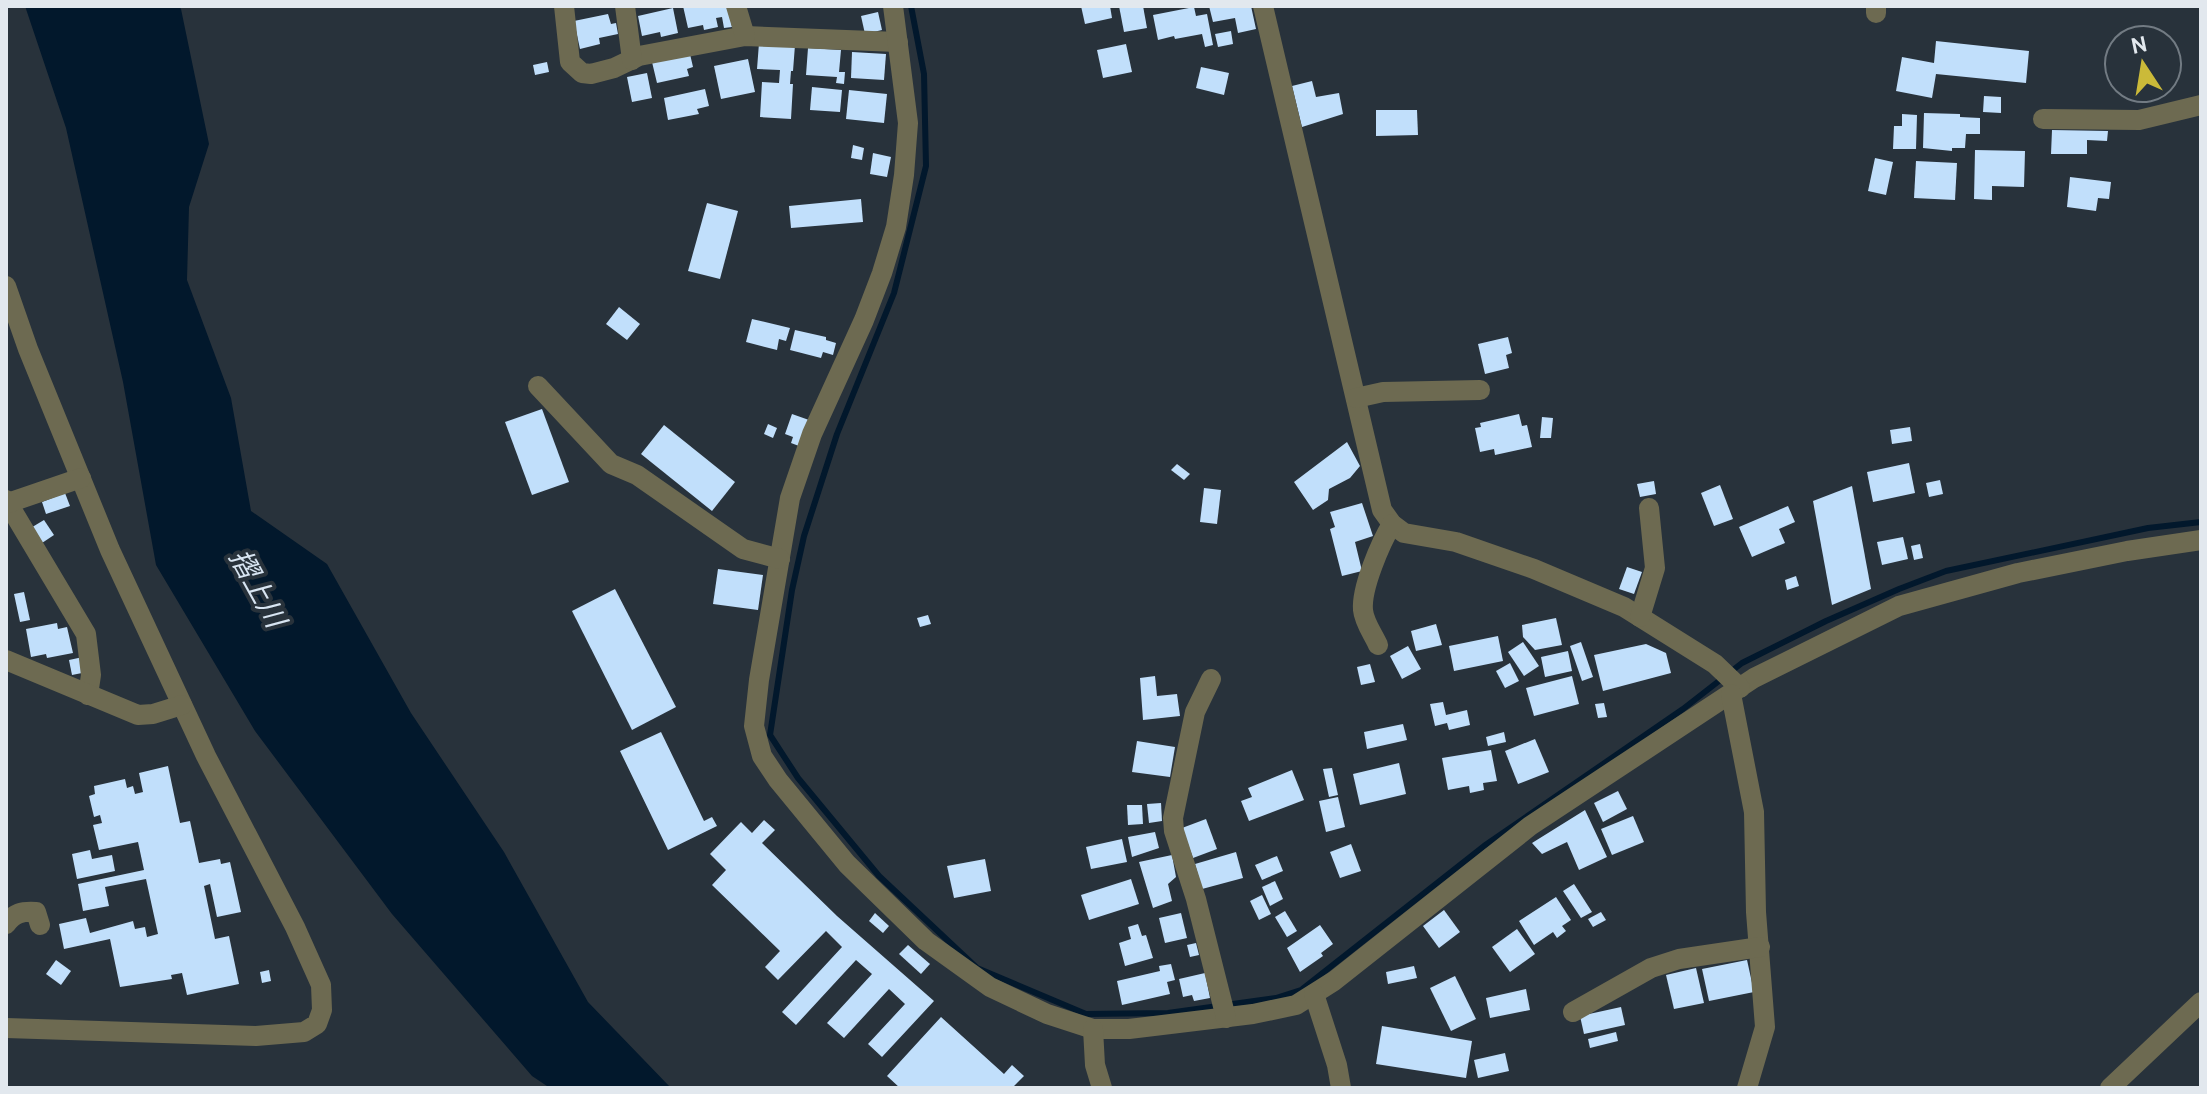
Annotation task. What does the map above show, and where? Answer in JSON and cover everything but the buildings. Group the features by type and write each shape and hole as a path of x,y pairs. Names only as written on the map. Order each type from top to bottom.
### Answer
{"street":[{"path":"564,6 568,53 574,67 582,73 591,74 632,60 745,36 898,42"},
{"path":"625,6 632,60"},
{"path":"736,6 745,36"},
{"path":"893,6 908,123 896,227 864,320 812,434 790,498 754,726 762,756 778,780 847,864 926,941 990,987 1047,1014 1093,1029 1129,1029 1224,1010 1296,1005 1334,981 1530,826 1735,688 1899,606 2018,573 2201,540"},
{"path":"1263,6 1382,510 1392,524 1404,533 1456,542 1534,569 1624,607 1715,664 1735,688 1754,812 1756,912 1765,1027 1747,1088"},
{"path":"2043,119 2139,120 2201,105"},
{"path":"6,286 28,349 110,550 235,815 295,927 321,985 322,1010 317,1024 304,1032 256,1036 6,1028"},
{"path":"538,386 611,464 637,475 743,549 780,559"},
{"path":"1356,398 1383,392 1480,390"},
{"path":"81,478 7,502 86,634 91,675 88,695"},
{"path":"1640,617 1655,568 1649,508"},
{"path":"1378,645 1364,617 1363,599 1384,538 1392,524"},
{"path":"6,660 138,715 182,705"},
{"path":"1211,679 1195,712 1173,818 1224,1010"},
{"path":"6,924 13,915 26,911 36,912 40,925"},
{"path":"1573,1012 1651,968 1679,959 1760,947"},
{"path":"1314,994 1337,1065 1341,1088"},
{"path":"2110,1088 2201,1002"},
{"path":"1093,1029 1095,1065 1102,1088"}],"water":[{"name":"摺上川","path":"25,6 179,6 181,9 209,144 189,207 187,280 231,398 251,511 327,564 411,713 504,852 588,1002 671,1088 550,1088 532,1076 392,914 255,731 156,565 123,382 66,128"}],"waterway":[{"path":"911,6 924,74 926,166 894,293 837,434 804,536 792,590 770,735 798,778 879,876 977,968 1086,1014 1168,1013 1276,998 1301,990 1484,846 1683,709 1742,663 1826,621 1946,571 2148,528 2201,522"}]}
